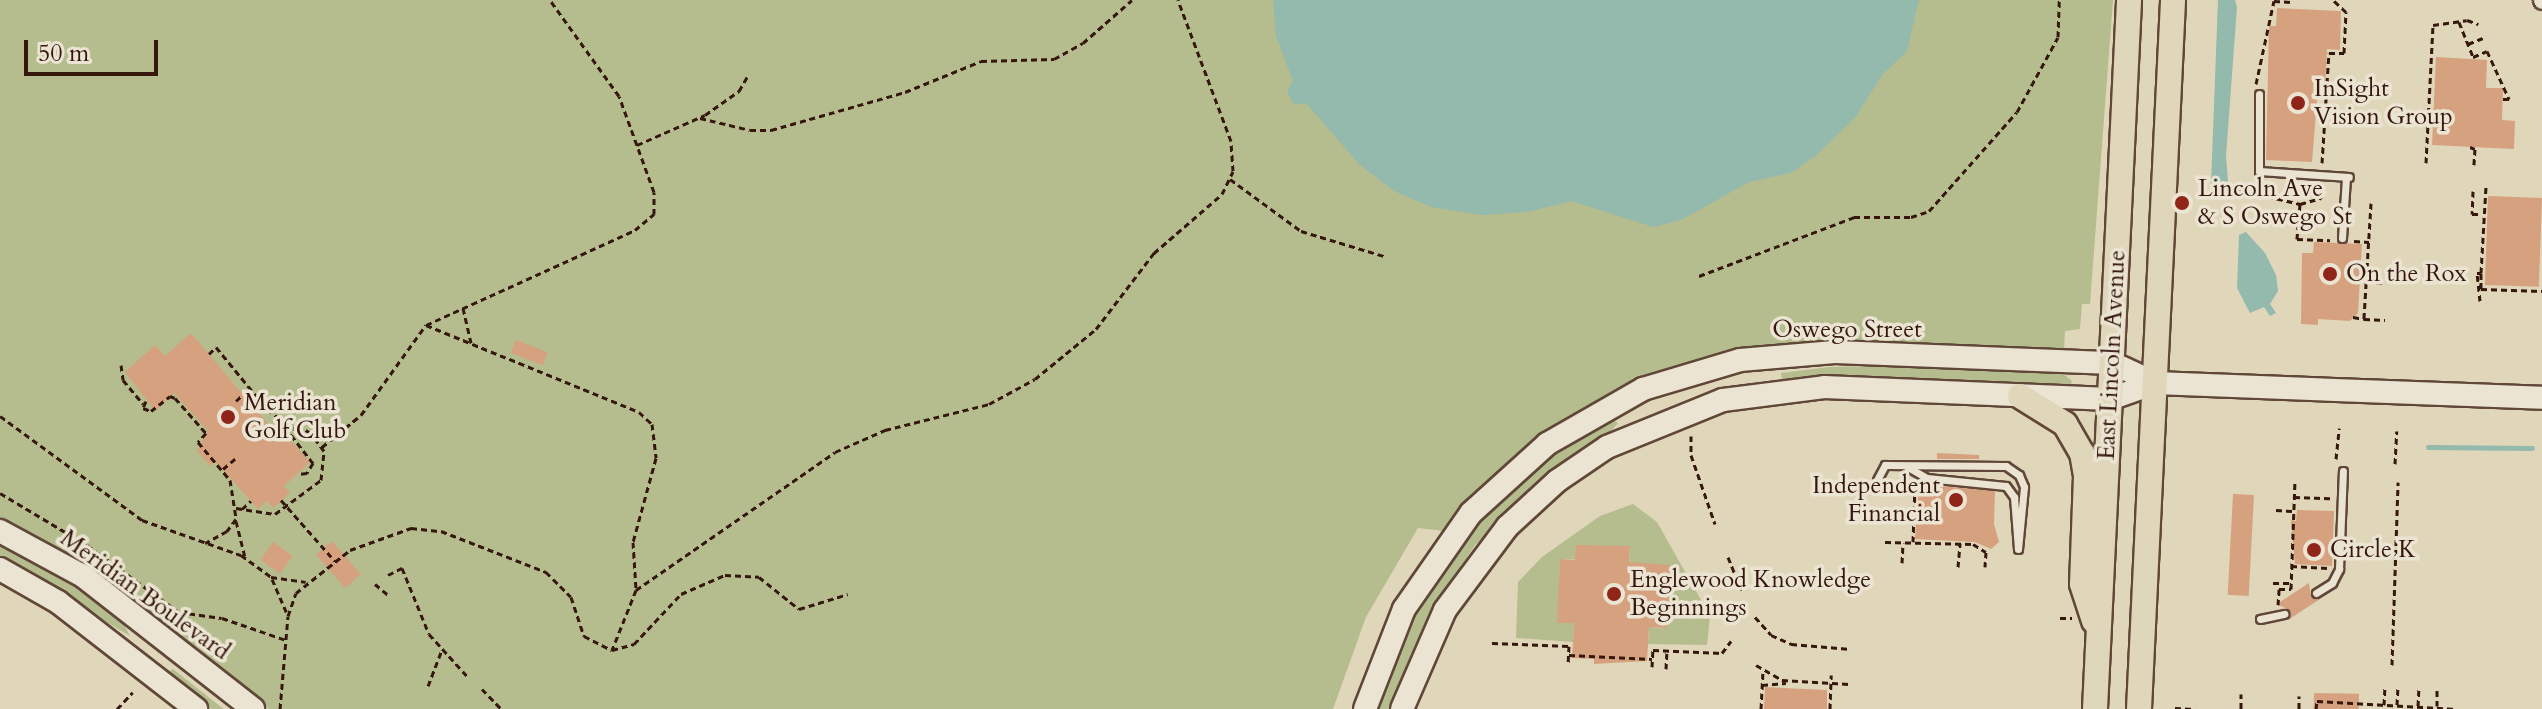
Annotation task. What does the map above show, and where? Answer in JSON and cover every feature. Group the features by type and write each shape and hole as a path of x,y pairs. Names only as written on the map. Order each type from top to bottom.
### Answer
{"main road":[{"name":"East Lincoln Avenue","path":"2094,708 2129,0"},
{"name":"East Lincoln Avenue","path":"2139,709 2173,0"},
{"name":"Oswego Street","path":"1365,709 1404,609 1456,530 1528,458 1622,399 1710,366 1795,353 2112,363 2155,383"},
{"name":"Oswego Street","path":"1402,709 1439,619 1492,543 1569,472 1629,435 1723,400 1787,389 2110,399 2155,383 2542,398"},
{"path":"2020,396 2065,424 2082,453 2086,476 2082,584 2099,634"},
{"name":"Meridian Boulevard","path":"0,531 90,581 253,709"},
{"path":"0,569 58,602 196,709"}],"lane":[{"path":"2259,94 2259,171 2347,177 2342,238"},
{"path":"1877,480 1882,466 1951,462 2011,469 2024,487 2018,549 2014,497 2006,486 1927,478 1906,466"},
{"path":"2316,593 2332,583 2339,569 2343,471"},
{"path":"2260,619 2281,612"}],"path":[{"path":"700,118 750,130 771,130 905,92 975,62 1054,59 1083,43 1132,0"},
{"path":"636,590 835,452 899,425 989,404 1035,379 1096,329 1154,253 1209,208 1230,179 1229,135 1178,0"},
{"path":"1699,276 1854,217 1907,217 1929,211 2017,112 2058,37 2059,0"},
{"path":"2322,166 2329,53 2344,53 2346,12 2333,0"},
{"path":"2256,84 2266,20 2274,1 2294,2"},
{"path":"322,447 361,415 426,325 648,222 656,201 614,87 552,2"},
{"path":"2266,20 2276,21"},
{"path":"2459,22 2473,57 2487,51 2509,99 2503,99"},
{"path":"2426,163 2433,25 2459,22 2478,24"},
{"path":"2468,44 2483,38"},
{"path":"637,145 700,118 739,91 749,74"},
{"path":"2363,94 2393,95"},
{"path":"2326,95 2344,97"},
{"path":"2317,129 2324,129"},
{"path":"2470,147 2475,149 2474,165"},
{"path":"1230,179 1301,231 1384,256"},
{"path":"2238,189 2300,204 2321,198 2321,186"},
{"path":"2486,186 2481,273 2477,273 2476,289 2542,291"},
{"path":"2473,191 2472,214 2481,214"},
{"path":"2473,199 2482,199"},
{"path":"2364,319 2371,203"},
{"path":"2300,204 2297,239 2369,242"},
{"path":"2366,281 2383,283"},
{"path":"2480,301 2481,289"},
{"path":"463,308 471,343"},
{"path":"2353,317 2385,320"},
{"path":"426,325 650,420 657,447 634,529 636,590 612,650"},
{"path":"209,354 216,347 250,388 291,428 307,430 322,447 326,460 321,480 287,506 269,516 238,509"},
{"path":"121,365 123,380 151,411 173,396 205,428 198,442 230,480 245,556"},
{"path":"236,401 250,388"},
{"path":"0,416 132,514 168,533 245,556 271,577 288,616"},
{"path":"291,428 292,437 313,463 307,473 298,474"},
{"path":"2336,459 2339,428"},
{"path":"1694,429 1691,455 1715,524"},
{"path":"2395,464 2397,431"},
{"path":"222,470 235,459"},
{"path":"2281,612 2275,587 2291,589 2295,480"},
{"path":"1913,544 1915,482"},
{"path":"2392,665 2398,482"},
{"path":"2294,497 2335,499 2335,488"},
{"path":"0,493 87,545 179,612 222,618 286,640"},
{"path":"281,500 335,561"},
{"path":"238,509 251,501"},
{"path":"2276,510 2294,511"},
{"path":"205,543 227,531 236,519"},
{"path":"280,709 288,616 296,593 335,561 396,531 420,527 441,531 553,576 573,602 584,636 612,650 634,644 681,594 725,575 756,575 799,609 848,594"},
{"path":"1885,542 1960,543 1986,550 1985,567"},
{"path":"1902,563 1903,543"},
{"path":"1958,567 1960,543"},
{"path":"1728,557 1742,591"},
{"path":"2291,566 2334,568"},
{"path":"388,575 402,568 426,628 467,676"},
{"path":"271,577 310,581"},
{"path":"375,584 388,595"},
{"path":"1755,617 1781,640 1832,650 1851,649"},
{"path":"2060,618 2075,618"},
{"path":"1652,667 1653,650 1722,653 1731,641"},
{"path":"1492,643 1569,646 1568,663"},
{"path":"428,686 442,650"},
{"path":"1666,669 1667,651"},
{"path":"1569,655 1652,659"},
{"path":"1756,665 1763,673 1787,681"},
{"path":"1761,709 1763,673"},
{"path":"1830,709 1831,675"},
{"path":"1762,685 1787,681 1849,684"},
{"path":"2384,705 2385,686"},
{"path":"2397,705 2398,687"},
{"path":"2417,707 2419,687"},
{"path":"2437,687 2437,706"},
{"path":"482,689 501,709"},
{"path":"117,709 133,692"},
{"path":"2241,694 2241,709"},
{"path":"2299,696 2299,709"},
{"path":"2316,709 2317,701 2457,709"},
{"path":"2175,708 2195,709"}],"green space":[{"name":"Meridian Golf Club","path":"0,0 2113,0 2090,304 2082,304 2080,329 2065,331 2064,351 1790,343 1704,358 1613,392 1514,456 1444,531 1418,528 1366,617 1333,709 269,709 101,576 0,520"},
{"path":"1925,365 2062,373 2072,381 2070,387 1782,380 1781,373 1829,367"},
{"path":"1613,420 1618,423 1606,437 1554,469 1475,545 1430,613 1391,709 1376,709 1407,628 1463,540 1546,458"},
{"path":"1633,504 1657,522 1710,616 1707,645 1648,644 1649,627 1667,628 1629,562 1630,547 1590,560 1560,559 1558,623 1574,623 1573,642 1516,638 1518,582 1542,557 1600,516"},
{"path":"0,542 78,584 121,619 130,636 0,559"},
{"path":"173,669 224,709 212,709 177,681 169,671"}],"water":[{"path":"1273,0 1919,0 1907,51 1883,74 1855,118 1814,157 1791,173 1749,182 1681,220 1653,227 1572,201 1527,212 1482,215 1431,207 1394,191 1360,165 1306,103 1294,105 1287,91 1293,81 1276,36"},
{"path":"2218,0 2235,0 2237,7 2226,156 2229,193 2222,197 2211,184"},
{"path":"2246,232 2265,253 2276,275 2278,291 2270,304 2276,313 2270,316 2264,307 2250,313 2237,288 2239,235"}],"building":[{"path":"2277,8 2341,11 2340,50 2327,49 2325,89 2318,88 2312,162 2266,160 2269,26 2276,26"},
{"path":"2436,57 2487,60 2486,88 2503,88 2502,120 2515,121 2514,149 2432,145"},
{"path":"2488,196 2542,198 2539,287 2485,285"},
{"name":"On the Rox","path":"2314,242 2362,244 2358,313 2350,321 2318,319 2318,325 2301,324 2302,253 2313,253"},
{"name":"Meridian Golf Club","path":"191,333 273,430 278,426 310,462 284,486 290,493 273,508 267,501 258,509 215,461 210,466 197,451 208,431 174,393 155,411 125,372 155,345 165,356"},
{"path":"516,340 548,352 543,365 511,353"},
{"path":"1937,453 1979,455 1979,459 1937,459"},
{"name":"Independent Financial","path":"1919,484 1995,491 1994,524 1999,542 1991,549 1975,542 1915,539"},
{"path":"2233,494 2254,495 2249,596 2228,595"},
{"name":"Circle K","path":"2297,510 2334,511 2332,566 2295,564 2291,520 2296,521"},
{"path":"332,541 361,574 345,588 316,555"},
{"path":"273,542 293,556 280,574 260,560"},
{"name":"Englewood Knowledge Beginnings","path":"1576,545 1630,546 1629,562 1670,565 1667,628 1649,627 1647,661 1594,664 1594,659 1572,658 1574,623 1557,623 1560,559 1575,560"},
{"path":"2309,583 2311,597 2320,599 2288,620 2289,610 2277,604"},
{"path":"1765,687 1827,690 1827,709 1764,709"},
{"path":"2314,693 2359,694 2359,709 2314,709"}],"waterway":[{"path":"2428,447 2532,448"}],"place":[{"name":"InSight Vision Group","path":"2298,103"},
{"name":"Lincoln Ave & S Oswego St","path":"2182,203"},
{"name":"On the Rox","path":"2330,274"},
{"name":"Meridian Golf Club","path":"228,417"},
{"name":"Independent Financial","path":"1956,500"},
{"name":"Circle K","path":"2314,550"},
{"name":"Englewood Knowledge Beginnings","path":"1614,594"}]}
